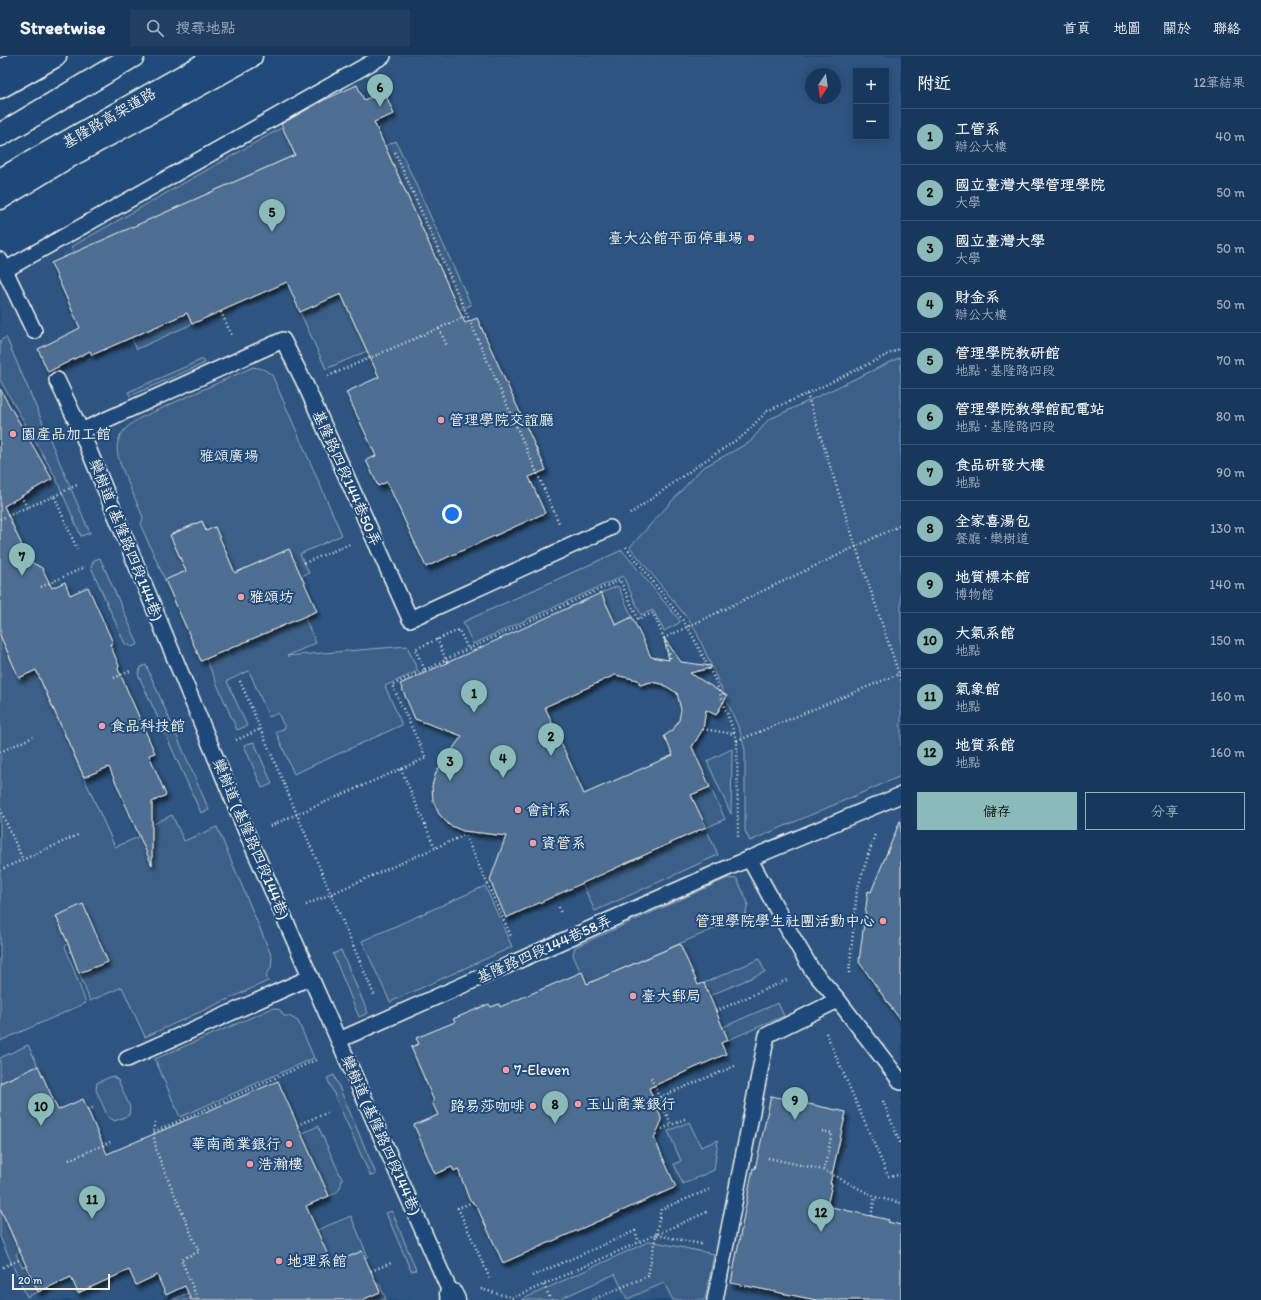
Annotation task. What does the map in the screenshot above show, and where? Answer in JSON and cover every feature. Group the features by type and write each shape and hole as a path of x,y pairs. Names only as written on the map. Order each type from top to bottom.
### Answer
{"main road":[{"path":"0,72 27,56"},
{"path":"0,87 55,56"},
{"path":"0,135 133,56"},
{"name":"基隆路高架道路","path":"0,180 219,56"},
{"path":"0,198 64,159 251,56"}],"lane":[{"path":"34,332 3,265 383,56"},
{"name":"基隆路四段144巷50弄","path":"81,431 283,340 306,386 410,619 610,528"},
{"name":"欒樹道 (基隆路四段144巷)","path":"57,380 81,431 248,836 452,1297"},
{"name":"基隆路四段144巷58弄","path":"339,1040 749,858 901,795"},
{"path":"749,858 812,970 901,1082"},
{"path":"127,1059 311,977"},
{"path":"715,1300 767,1035 816,1010 842,1006"}],"path":[{"path":"395,152 570,547"},
{"path":"306,386 467,316"},
{"path":"439,329 447,346"},
{"path":"610,528 700,464 744,435 767,411 807,394 901,348"},
{"path":"807,394 856,547 901,680"},
{"path":"0,519 78,485"},
{"path":"22,496 27,507"},
{"path":"54,496 77,549"},
{"path":"664,638 901,525"},
{"path":"304,563 372,534"},
{"path":"622,542 688,626 716,682 737,741 738,840 749,858"},
{"path":"41,587 85,567"},
{"path":"248,836 426,758 392,685 620,580 638,619 653,613 664,638 671,660"},
{"path":"424,670 415,649 459,630 468,649"},
{"path":"437,639 446,661"},
{"path":"114,678 130,671"},
{"path":"737,741 900,674"},
{"path":"240,681 384,1019"},
{"path":"233,741 261,729"},
{"path":"703,729 734,734"},
{"path":"0,752 33,737"},
{"path":"401,769 435,848"},
{"path":"842,1006 857,890 886,802"},
{"path":"0,809 24,860"},
{"path":"0,870 78,835"},
{"path":"283,914 465,835 521,958"},
{"path":"716,1011 812,970"},
{"path":"816,1010 888,1176 901,1175"},
{"path":"660,1098 763,1054"},
{"path":"153,1132 318,1059"},
{"path":"651,1078 672,1125"},
{"path":"880,1095 901,1145"},
{"path":"88,1110 94,1107"},
{"path":"297,1125 326,1113"},
{"path":"662,1129 687,1118"},
{"path":"155,1122 153,1132 157,1153 199,1252 181,1259 198,1300"},
{"path":"822,1131 832,1133 824,1170"},
{"path":"69,1160 110,1142"},
{"path":"744,1153 824,1170 876,1197 901,1203"},
{"path":"592,1300 648,1276 661,1209 739,1177"},
{"path":"871,1216 876,1197"},
{"path":"452,1297 473,1287 513,1298 734,1200"},
{"path":"473,1202 458,1208 490,1279"},
{"path":"532,1276 635,1231 639,1242"},
{"path":"656,1235 725,1248"},
{"path":"3,1267 19,1260"},
{"path":"371,1271 391,1263"},
{"path":"544,1284 551,1300"}],"shaded area":[{"path":"366,56 901,56 901,1300 0,1300 0,263"}],"green space":[{"path":"283,127 295,155 75,253 71,247"},
{"path":"396,141 471,305 459,310 385,146"},
{"path":"341,294 367,351 326,369 300,312"},
{"path":"187,313 192,324 137,349 131,338"},
{"path":"6,337 90,533 81,536 55,476 0,380 0,341"},
{"path":"901,357 901,776 750,841 745,831 745,750 740,731 696,631 630,547 702,468 750,442 768,420"},
{"path":"203,359 205,363 130,396 128,392"},
{"name":"雅頌廣場","path":"253,367 263,369 272,375 342,535 300,554 309,573 301,576 289,549 235,573 215,527 206,531 202,521 170,535 186,571 165,580 141,526 143,517 119,461 117,445 119,438 123,431 140,418"},
{"path":"622,550 680,621 679,623 664,631 653,610 641,615 623,576 473,644 463,622"},
{"path":"100,558 138,644 132,647 125,644 91,567 94,560"},
{"path":"618,586 632,617 616,625 601,593"},
{"path":"304,616 316,643 287,656 407,646 418,671 385,686 402,725 294,774 276,732 285,728 278,713 269,717 249,671 227,681 247,726 237,730 206,659"},
{"path":"0,635 19,678 36,670 115,847 150,832 147,827 172,815 184,841 217,827 272,957 271,968 266,975 268,981 145,1037 122,987 90,1001 68,944 65,946 86,1003 0,1041"},
{"path":"146,665 209,810 201,813 138,674 141,667"},
{"path":"254,742 272,784 262,788 244,745"},
{"path":"732,749 731,814 707,761"},
{"path":"710,787 725,819 706,828 718,855 595,911 582,883 705,828 691,795"},
{"path":"728,878 737,879 748,903 746,913 741,917 587,984 573,955 575,947"},
{"path":"485,886 512,947 390,1002 362,941"},
{"path":"341,950 368,1013 359,1017 333,954"},
{"path":"759,959 765,972 709,996 704,983"},
{"path":"778,1003 784,1016 728,1040 723,1027"},
{"path":"273,1008 280,1010 284,1016 289,1016 298,1021 314,1058 180,1117 155,1059"},
{"path":"28,1045 38,1066 0,1083 0,1058"},
{"path":"334,1075 376,1174 372,1176 370,1175 327,1078"},
{"path":"112,1076 118,1080 130,1107 129,1115 115,1121 108,1117 96,1090 97,1083"},
{"path":"689,1122 701,1147 718,1140 714,1170 683,1184 674,1164 681,1161 668,1131"},
{"path":"318,1126 342,1179 338,1190 329,1196 301,1134"},
{"path":"0,1190 65,1202 9,1228 19,1252 16,1254 22,1267 26,1266 38,1292 27,1297 0,1237"},
{"path":"392,1211 416,1270 411,1271 386,1213"},
{"path":"351,1216 368,1257 366,1258 362,1251 332,1264 288,1242"},
{"path":"650,1241 714,1254 705,1300 673,1300 664,1283 627,1299 615,1274 562,1298 562,1300 521,1300"},
{"path":"379,1283 386,1300 362,1300 380,1292 377,1284"},
{"path":"188,1293 191,1300 172,1300"}],"building":[{"path":"357,85 364,100 384,91 394,114 374,122 465,323 477,318 546,470 529,477 545,513 426,567 387,482 378,486 366,460 376,456 346,392 379,377 341,294 300,312 287,282 192,324 187,313 92,355 90,351 48,372 38,349 80,328 51,263 295,155 281,124 324,100"},
{"name":"食品科技館","path":"0,389 52,479 4,506 29,561 42,568 52,588 65,582 70,595 88,587 113,643 110,644 119,666 118,669 155,753 149,755 166,795 152,802 152,865 109,767 84,777 36,670 19,678 0,635"},
{"name":"雅頌坊","path":"202,521 206,531 215,527 235,573 289,549 317,611 201,661 165,580 186,571 170,535"},
{"path":"601,593 616,625 632,617 651,657 669,660 664,638 681,662 711,666 711,668 690,673 727,696 716,715 706,710 703,729 692,747 710,787 691,795 706,827 506,918 490,880 506,836 463,831 449,825 439,814 433,801 432,786 436,772 462,736 415,719 400,684","holes":["615,675 638,680 640,685 651,682 662,684 677,693 681,710 679,720 673,730 664,736 673,755 584,794 545,707"]},
{"name":"管理學院學生社團活動中心","path":"900,821 901,1021 859,962 868,891 871,892"},
{"path":"83,904 108,962 79,973 56,916"},
{"path":"680,944 698,985 704,983 728,1040 721,1043 726,1054 649,1088 661,1118 660,1125 654,1138 676,1187 503,1263 477,1207 469,1199 458,1169 454,1171 452,1167 435,1174 414,1125 438,1115 432,1102 434,1101 411,1047 419,1044 416,1038 455,1022 453,1019 489,1004 491,1007 499,1004 500,1007 582,972 587,984"},
{"path":"38,1066 58,1110 83,1099 107,1154 278,1081 329,1196 306,1206 332,1264 362,1251 380,1292 362,1300 191,1300 185,1286 166,1295 157,1275 136,1285 129,1270 78,1293 71,1277 38,1292 0,1208 0,1083"},
{"path":"771,1096 846,1112 830,1184 832,1184 827,1206 889,1220 888,1222 901,1225 901,1300 816,1300 731,1283 753,1168 755,1169"}],"place":[{"name":"管理學院教學館配電站","path":"380,107"},
{"name":"管理學院教研館","path":"272,232"},
{"name":"臺大公館平面停車場","path":"751,238"},
{"name":"管理學院交誼廳","path":"441,420"},
{"name":"園產品加工館","path":"13,434"},
{"name":"食品研發大樓","path":"22,576"},
{"name":"雅頌坊","path":"241,597"},
{"name":"工管系","path":"474,713"},
{"name":"食品科技館","path":"102,726"},
{"name":"國立臺灣大學管理學院","path":"551,756"},
{"name":"財金系","path":"503,778"},
{"name":"國立臺灣大學","path":"450,781"},
{"name":"會計系","path":"518,810"},
{"name":"資管系","path":"533,843"},
{"name":"管理學院學生社團活動中心","path":"883,921"},
{"name":"臺大郵局","path":"633,996"},
{"name":"7-Eleven","path":"506,1070"},
{"name":"玉山商業銀行","path":"578,1104"},
{"name":"路易莎咖啡","path":"533,1106"},
{"name":"地質標本館","path":"795,1120"},
{"name":"全家喜湯包","path":"555,1124"},
{"name":"大氣系館","path":"41,1126"},
{"name":"華南商業銀行","path":"289,1144"},
{"name":"浩瀚樓","path":"250,1164"},
{"name":"氣象館","path":"92,1219"},
{"name":"地質系館","path":"821,1232"},
{"name":"地理系館","path":"279,1261"}]}
